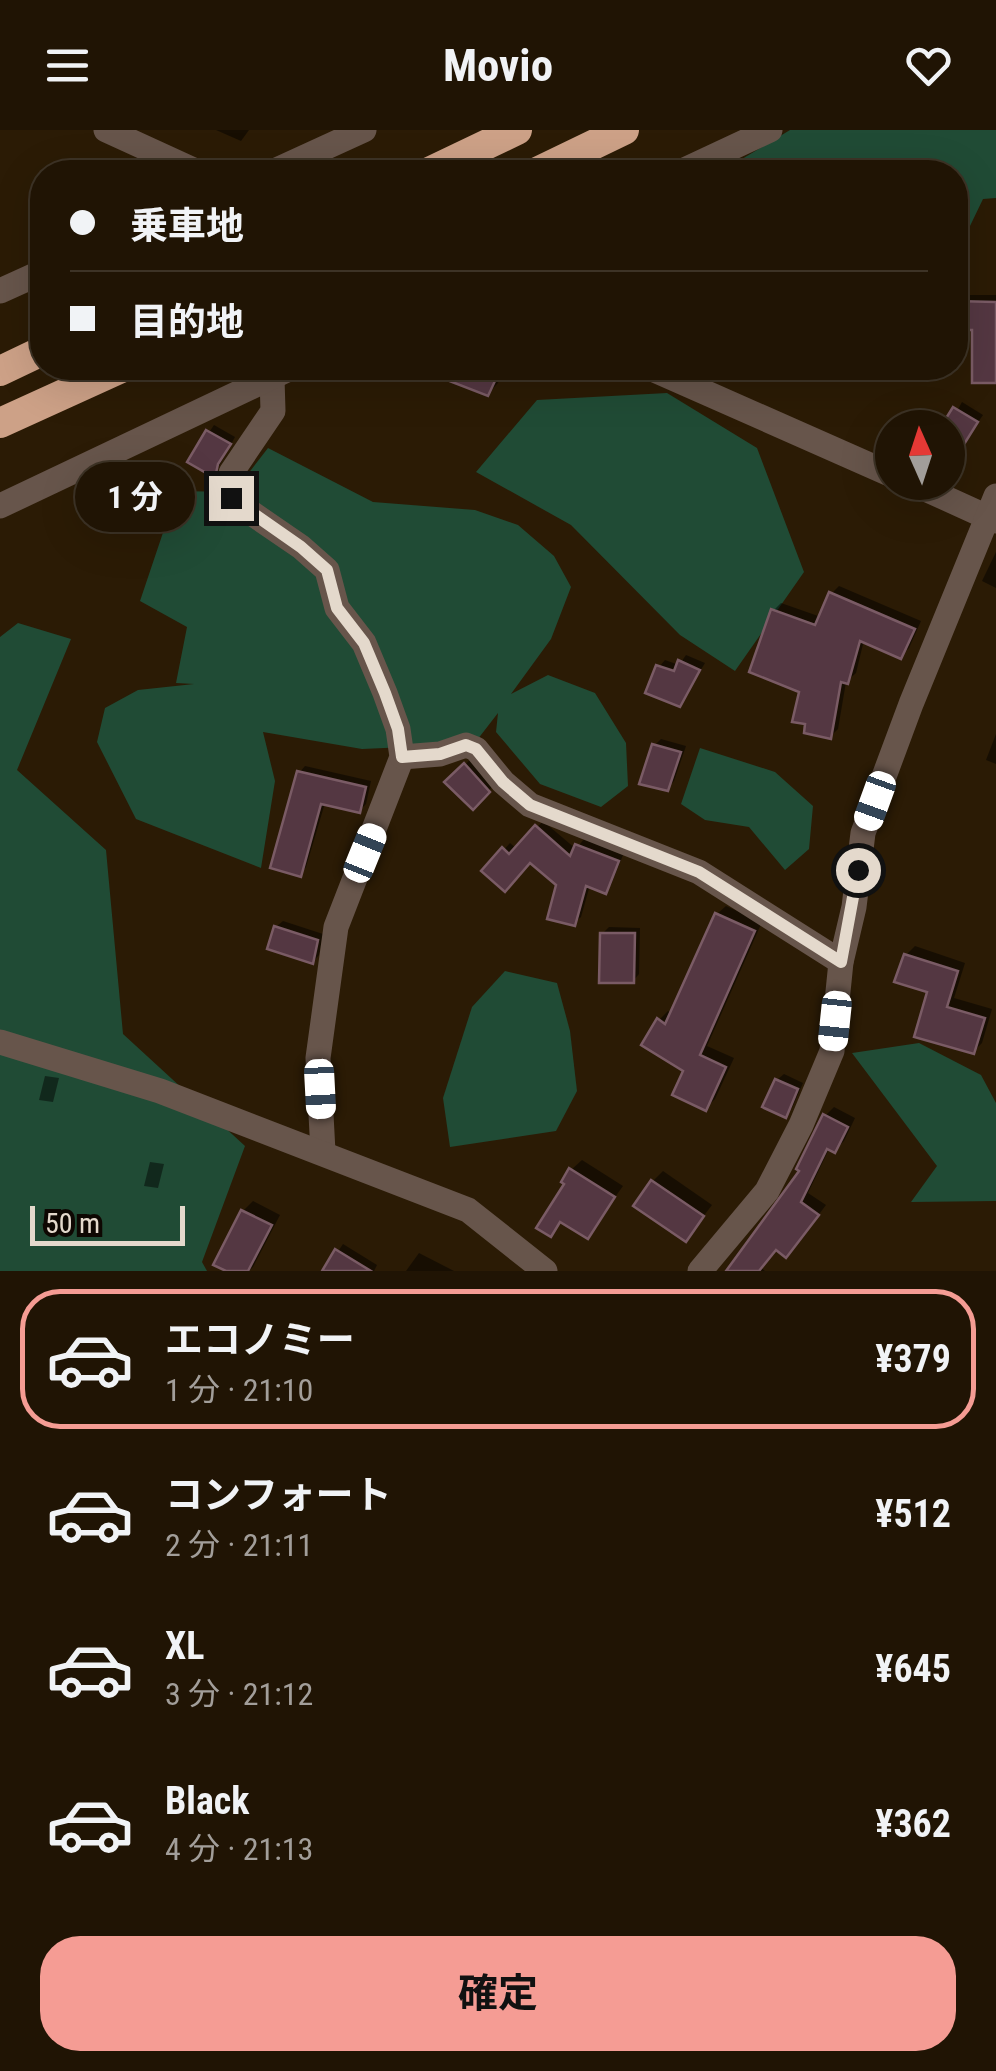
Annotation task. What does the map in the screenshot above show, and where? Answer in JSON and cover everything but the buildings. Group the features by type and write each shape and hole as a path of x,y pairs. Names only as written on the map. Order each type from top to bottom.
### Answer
{"highway":[{"path":"454,160 517,130"},
{"path":"563,160 624,130"},
{"path":"0,371 30,357"},
{"path":"0,422 94,380"}],"street":[{"path":"106,130 172,160"},
{"path":"298,160 364,130"},
{"path":"706,160 770,130"},
{"path":"0,292 30,278"},
{"path":"0,506 266,380"},
{"path":"280,380 273,411 231,474 231,498 327,570 337,608 364,643 385,693 398,729 402,757 336,927 318,1058 323,1152"},
{"path":"677,380 875,467"},
{"path":"700,1271 767,1191 801,1126 832,1051 841,962 854,908 864,833 911,704 993,511 962,500"},
{"path":"402,757 440,754 466,745 476,749 503,782 530,805 699,872 841,962"},
{"path":"0,1042 160,1091 468,1210 544,1271"}],"green space":[{"path":"790,130 996,130 996,198 983,199 968,226 968,160 740,160"},
{"path":"667,393 757,448 804,572 735,671 680,635 571,525 476,472 537,400"},
{"path":"268,448 373,502 475,510 518,525 554,556 571,587 551,639 511,694 548,675 595,693 626,743 628,786 601,807 540,784 496,732 498,713 474,744 362,749 263,732 275,781 261,868 136,819 97,742 105,708 138,690 194,684 176,683 187,627 140,601 177,491 234,492"},
{"path":"18,623 71,639 17,770 106,850 123,1034 245,1146 202,1262 207,1271 0,1271 0,637"},
{"path":"700,748 775,772 813,806 809,849 785,870 749,827 705,820 681,804"},
{"path":"505,971 557,983 570,1031 577,1091 556,1131 450,1147 443,1098 472,1007"},
{"path":"919,1043 981,1075 996,1103 996,1201 911,1202 937,1166 852,1053"}],"route":[{"path":"231,498 327,570 337,608 364,643 385,693 398,729 402,757 440,754 466,745 476,749 503,782 530,805 699,872 841,962 858,870"}]}
